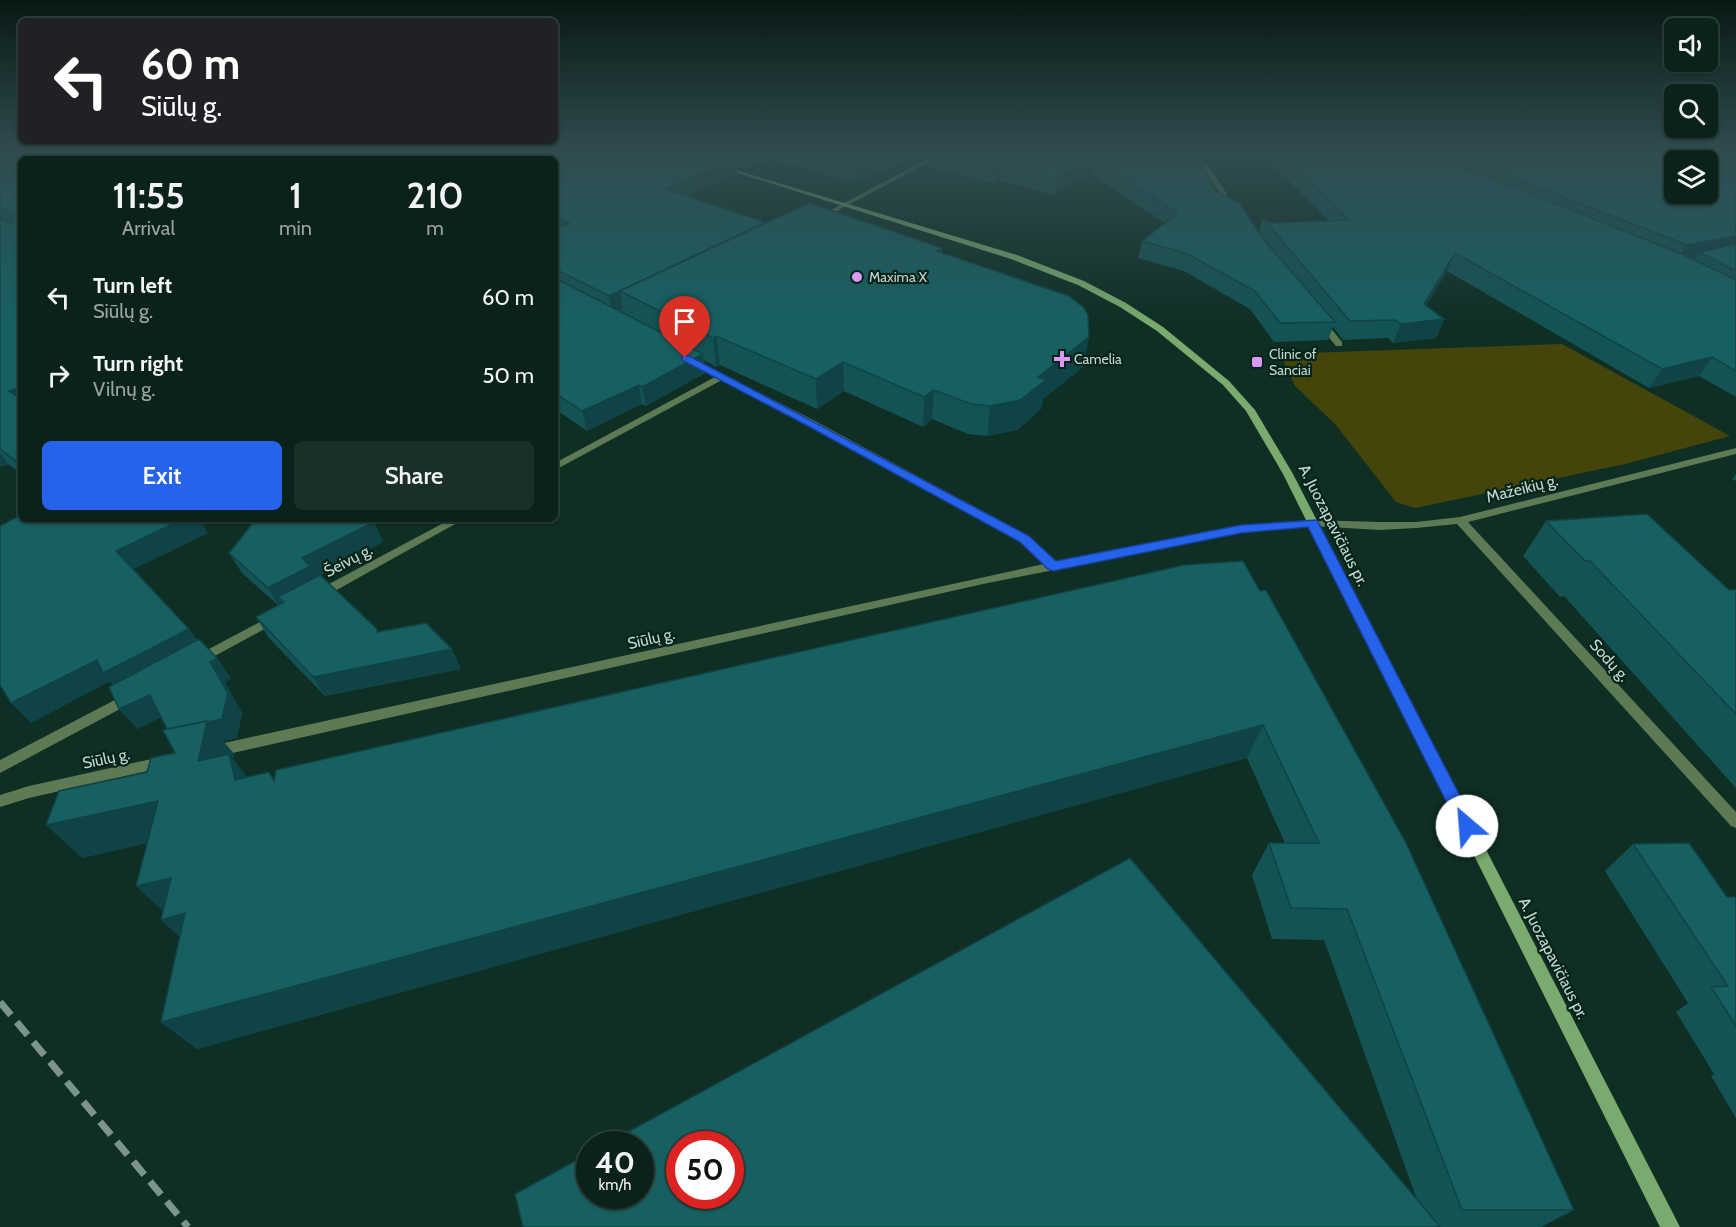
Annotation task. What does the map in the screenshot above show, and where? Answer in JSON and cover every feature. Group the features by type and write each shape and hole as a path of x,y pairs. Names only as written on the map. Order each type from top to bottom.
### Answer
{"main road":[{"name":"A. Juozapavičiaus pr.","path":"857,209 1048,269 1123,305 1160,328 1226,383 1250,410 1279,457 1670,1227"}],"street":[{"path":"813,221 835,209"},
{"path":"1234,209 1239,217"},
{"path":"1316,317 1339,344"},
{"path":"682,356 810,422 1025,539 1053,566"},
{"path":"558,465 721,377"},
{"name":"Mažeikių g.","path":"1312,523 1379,526 1460,520 1736,452"},
{"name":"Sodų g.","path":"1460,520 1736,822"},
{"name":"Šeivų g.","path":"309,600 453,522"},
{"name":"Siūlų g.","path":"204,754 1053,566 1241,529 1312,523"},
{"path":"186,667 289,611"},
{"path":"0,767 144,689"},
{"name":"Siūlų g.","path":"0,801 30,792 180,759"}],"shaded area":[{"path":"1562,344 1730,436 1625,464 1415,508 1396,502 1335,424 1295,386 1280,354"}],"building":[{"path":"4,209 18,209 18,388 9,391 18,397 18,463 0,449 0,217 12,223 12,214"},
{"path":"558,209 726,209 765,222 609,296 558,270 558,228 569,223 558,218"},
{"path":"796,209 828,209 942,248 937,251 1069,296 1084,308 1088,315 1089,337 1038,377 1046,380 1020,400 990,406 971,404 934,390 924,397 843,362 816,379 716,336 713,338 620,291"},
{"path":"1172,209 1244,209 1264,240 1335,322 1280,323 1255,291 1188,254 1142,241 1178,213"},
{"path":"1338,209 1569,209 1682,254 1736,280 1736,371 1712,357 1662,369 1455,253 1424,304 1444,319 1401,324 1395,320 1350,321 1263,218 1271,223 1349,220"},
{"path":"1595,209 1736,209 1736,236 1687,245"},
{"path":"1736,244 1736,271 1699,252"},
{"path":"558,280 703,354 642,387 639,385 582,411 558,395"},
{"path":"1647,514 1729,590 1736,589 1736,714 1590,561 1585,561 1546,521"},
{"path":"18,517 18,522 177,522 116,551 189,629 103,673 97,660 11,703 0,685 0,526"},
{"path":"254,522 374,522 302,558 310,566 268,588 229,553"},
{"path":"1243,561 1260,591 1266,590 1406,843 1574,1210 1462,1210 1347,909 1291,908 1269,843 1319,843 1263,725 161,1022 185,913 161,920 171,878 136,886 158,801 46,825 59,791 147,772 151,758 175,753 163,730 207,721 198,761 229,754 235,780 269,772 274,781 276,770 1184,565"},
{"path":"320,575 377,629 377,632 426,623 452,649 313,677 256,617 284,602 278,597"},
{"path":"199,639 217,658 210,662 228,693 222,719 167,729 150,695 119,709 109,687"},
{"path":"1689,843 1727,897 1736,897 1736,1026 1711,987 1728,986 1633,844"},
{"path":"1130,858 1440,1227 523,1227 515,1194 576,1161 576,1209 654,1209 654,1131 630,1131"}],"railway":[{"path":"0,1002 188,1227"}],"place":[{"name":"Maxima X","path":"857,277"},
{"name":"Camelia","path":"1062,359"},
{"name":"Clinic of Sanciai","path":"1257,362"}],"route":[{"path":"685,358 810,422 1025,539 1053,566 1241,529 1312,523 1467,826"}]}
